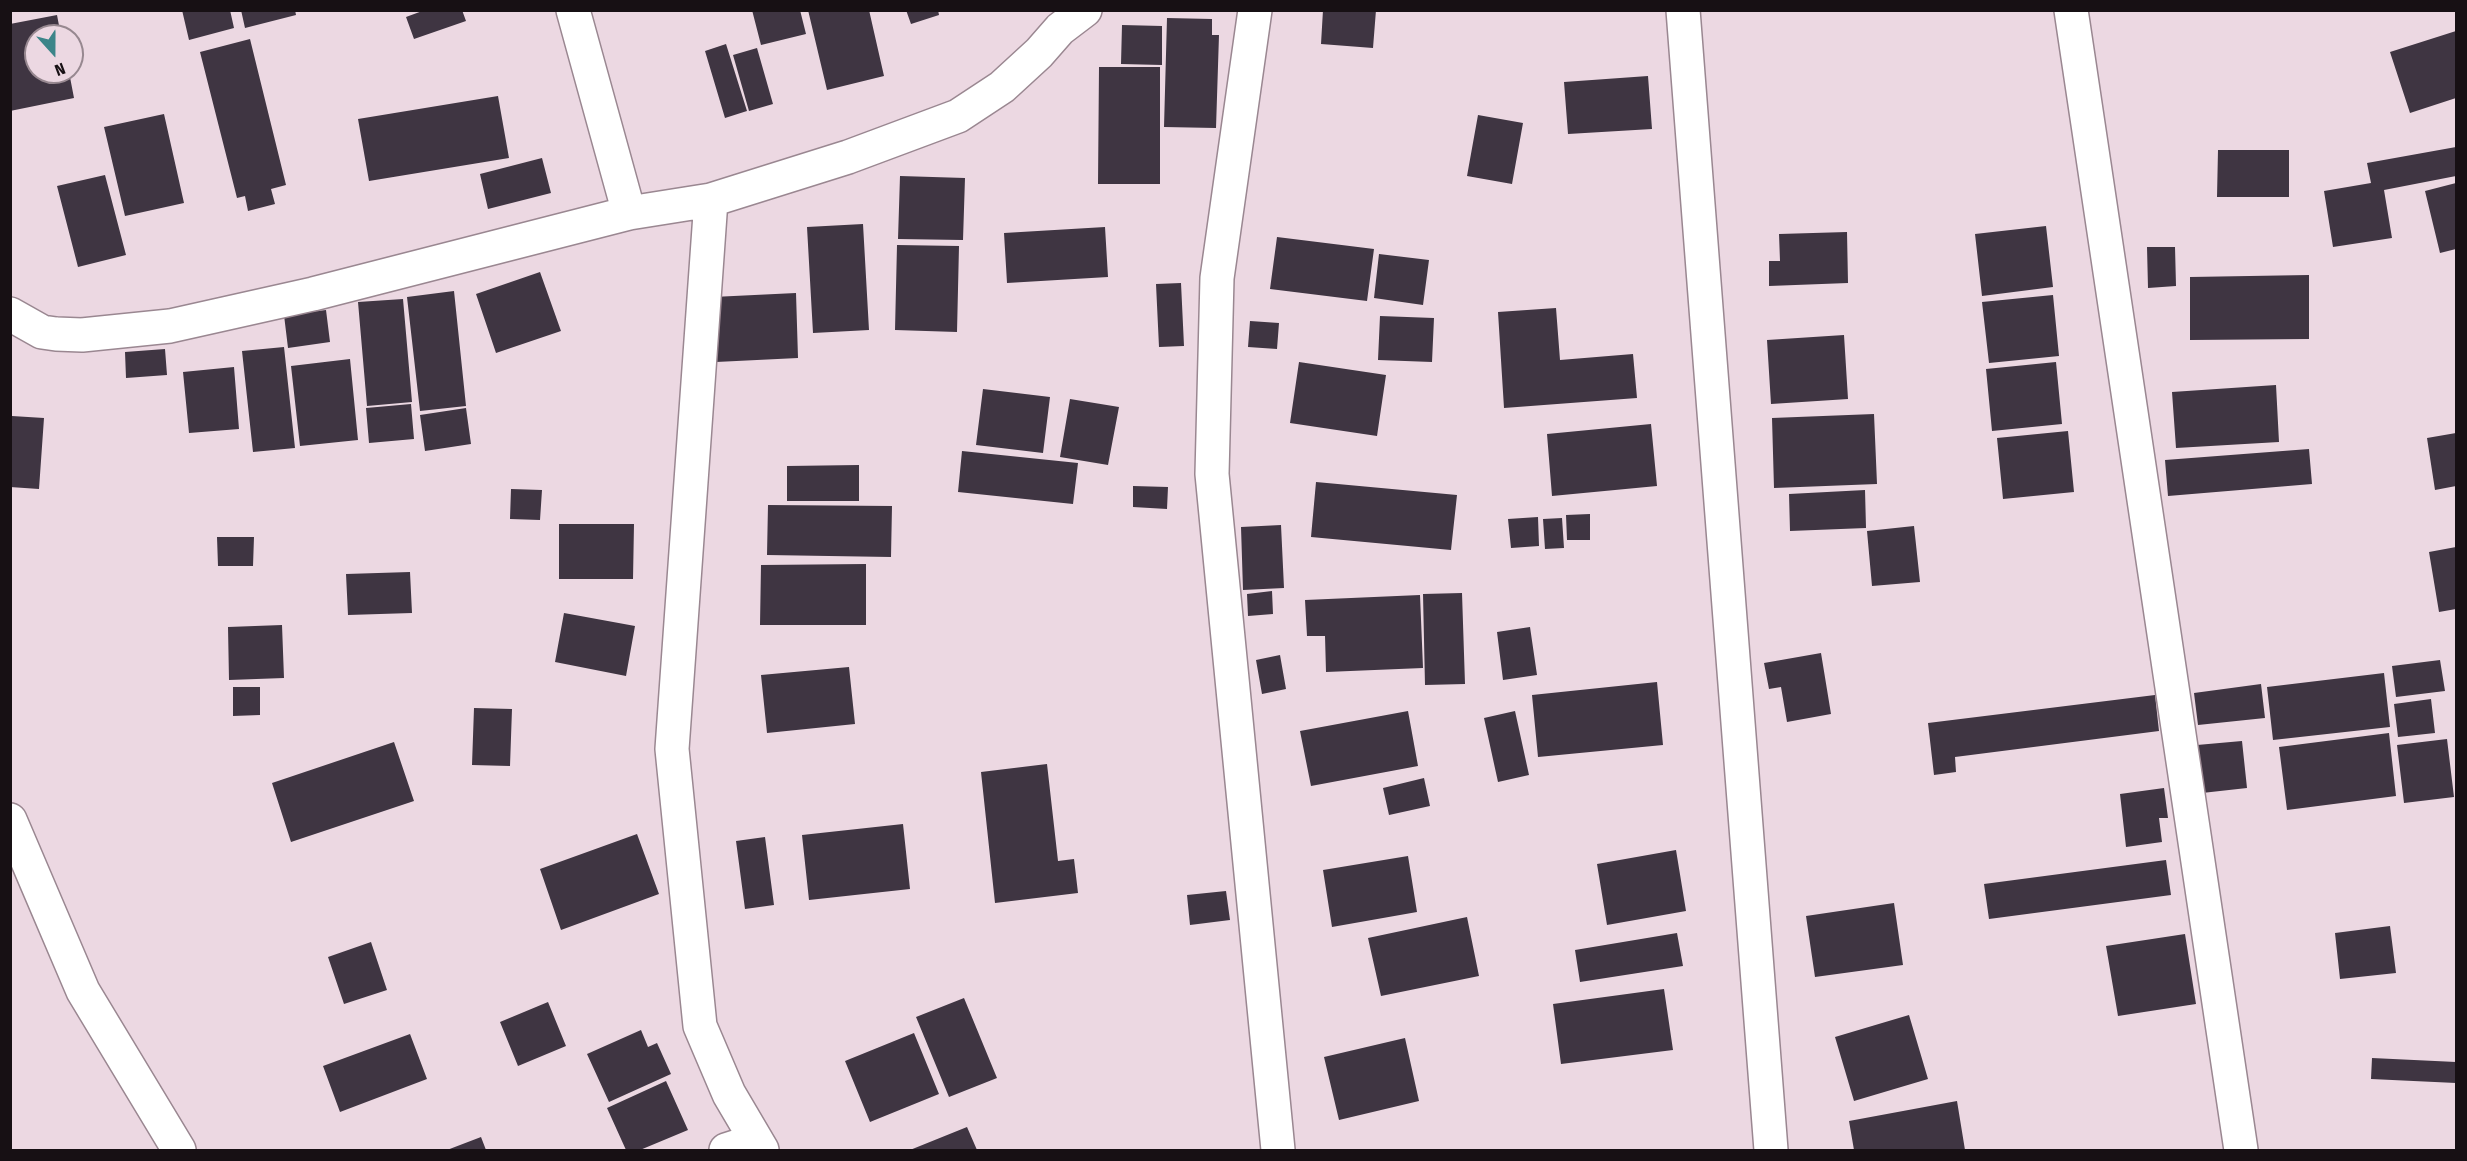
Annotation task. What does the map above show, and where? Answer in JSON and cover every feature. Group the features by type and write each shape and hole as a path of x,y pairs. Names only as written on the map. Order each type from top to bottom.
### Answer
{"street":[{"path":"573,10 629,213"},
{"path":"10,314 42,332 56,334 82,335 170,326 334,288 629,213 711,200 848,157 958,116 1002,87 1039,53 1060,29 1085,10"},
{"path":"1255,10 1217,278 1212,474 1278,1150"},
{"path":"1683,10 1771,1150"},
{"path":"2071,10 2241,1150"},
{"path":"711,200 672,749 700,1026 729,1094 747,1147"},
{"path":"10,820 83,991 179,1150"}],"building":[{"path":"182,10 230,10 234,28 189,40"},
{"path":"241,10 295,10 296,15 245,28"},
{"path":"425,10 462,10 466,21 414,39 406,17"},
{"path":"752,10 800,10 806,34 761,45"},
{"path":"808,10 869,10 884,76 827,90"},
{"path":"906,10 938,10 939,15 911,24"},
{"path":"1323,10 1376,10 1373,48 1321,44"},
{"path":"57,15 59,24 24,24 24,84 71,84 74,98 10,111 10,24"},
{"path":"1167,18 1212,19 1212,35 1219,35 1216,128 1164,127"},
{"path":"1122,25 1162,26 1162,65 1121,64"},
{"path":"2456,31 2456,98 2410,113 2390,52"},
{"path":"250,39 286,185 271,189 275,204 248,211 245,196 237,198 200,52"},
{"path":"726,44 747,111 725,118 705,51"},
{"path":"757,48 773,104 749,111 733,55"},
{"path":"1099,67 1160,67 1160,184 1098,184"},
{"path":"1648,76 1652,129 1568,134 1564,82"},
{"path":"498,96 509,158 369,181 358,119"},
{"path":"164,114 184,203 125,216 104,127"},
{"path":"1478,115 1523,123 1512,184 1467,176"},
{"path":"2456,147 2456,176 2384,190 2392,238 2333,247 2324,191 2371,183 2367,163"},
{"path":"2218,150 2289,150 2289,197 2217,197"},
{"path":"542,158 551,193 488,209 480,174"},
{"path":"105,175 126,255 78,267 57,186"},
{"path":"900,176 965,178 963,240 898,239"},
{"path":"2456,183 2456,249 2440,253 2425,191"},
{"path":"863,224 869,330 813,333 807,227"},
{"path":"2046,226 2053,287 1982,296 1975,234"},
{"path":"1105,227 1108,277 1007,283 1004,233"},
{"path":"1847,232 1848,283 1769,286 1769,261 1780,261 1779,234"},
{"path":"1277,237 1374,249 1367,301 1270,289"},
{"path":"897,245 959,246 957,332 895,330"},
{"path":"2147,247 2175,247 2176,286 2148,288"},
{"path":"1379,254 1429,260 1423,305 1374,298"},
{"path":"540,272 561,331 496,353 476,294"},
{"path":"2309,275 2309,339 2190,340 2190,277"},
{"path":"1181,283 1184,346 1159,347 1156,284"},
{"path":"454,291 466,406 420,411 407,297"},
{"path":"796,293 798,358 716,362 713,297"},
{"path":"2053,295 2059,356 1989,363 1982,302"},
{"path":"403,299 412,402 367,406 358,302"},
{"path":"1556,308 1560,360 1633,354 1637,398 1504,408 1498,312"},
{"path":"326,310 330,342 288,348 284,315"},
{"path":"1380,316 1434,318 1432,362 1378,360"},
{"path":"1250,321 1279,323 1277,349 1248,347"},
{"path":"1844,335 1848,399 1771,404 1767,340"},
{"path":"284,347 295,448 253,452 242,351"},
{"path":"165,349 167,375 126,378 125,352"},
{"path":"350,359 358,440 300,446 291,366"},
{"path":"1299,362 1386,375 1377,436 1290,423"},
{"path":"2056,362 2062,424 1992,431 1986,369"},
{"path":"234,367 239,429 189,433 183,372"},
{"path":"2276,385 2279,442 2176,448 2172,392"},
{"path":"983,389 1050,397 1043,453 976,445"},
{"path":"1070,399 1119,407 1108,465 1060,457"},
{"path":"411,404 414,439 369,443 366,408"},
{"path":"466,408 471,444 425,451 420,415"},
{"path":"1874,414 1877,484 1774,488 1772,418"},
{"path":"12,416 44,418 39,489 10,487"},
{"path":"1651,424 1657,486 1552,496 1547,434"},
{"path":"2068,431 2074,492 2003,499 1997,438"},
{"path":"2456,433 2456,486 2435,490 2427,438"},
{"path":"2309,449 2312,484 2168,496 2165,460"},
{"path":"962,451 1078,463 1073,504 958,492"},
{"path":"859,465 859,501 787,501 787,466"},
{"path":"1316,482 1457,495 1451,550 1311,537"},
{"path":"1133,486 1168,487 1167,509 1133,507"},
{"path":"511,489 542,490 540,520 510,519"},
{"path":"1865,490 1866,528 1790,531 1789,494"},
{"path":"768,505 892,506 891,557 767,555"},
{"path":"1590,514 1590,540 1567,540 1566,515"},
{"path":"1538,517 1539,546 1511,548 1508,519"},
{"path":"1562,518 1564,548 1545,549 1543,519"},
{"path":"559,524 634,524 633,579 559,579"},
{"path":"1281,525 1284,588 1243,590 1241,527"},
{"path":"1914,526 1920,582 1872,586 1867,531"},
{"path":"217,537 254,537 253,566 218,566"},
{"path":"2456,547 2456,609 2439,612 2429,552"},
{"path":"866,564 866,625 760,625 761,565"},
{"path":"410,572 412,613 348,615 346,574"},
{"path":"1272,591 1273,614 1248,616 1247,594"},
{"path":"1462,593 1465,684 1425,685 1423,594"},
{"path":"1420,595 1423,668 1326,672 1325,636 1307,636 1305,600"},
{"path":"564,613 635,626 626,676 555,662"},
{"path":"282,625 284,678 229,680 228,627"},
{"path":"1530,627 1537,675 1503,680 1497,632"},
{"path":"1821,653 1831,714 1787,722 1781,687 1769,689 1764,663"},
{"path":"1280,655 1286,689 1262,694 1256,660"},
{"path":"2440,660 2445,691 2396,697 2392,666"},
{"path":"849,667 855,724 767,733 761,675"},
{"path":"2384,673 2390,727 2273,740 2267,687"},
{"path":"1657,682 1663,745 1538,757 1532,695"},
{"path":"2261,684 2265,718 2198,725 2194,693"},
{"path":"233,687 260,687 260,715 233,716"},
{"path":"2155,695 2159,731 1955,757 1956,772 1934,775 1928,723"},
{"path":"2431,699 2435,733 2398,737 2394,704"},
{"path":"474,708 512,709 510,766 472,765"},
{"path":"1408,711 1418,766 1311,786 1300,731"},
{"path":"1515,711 1529,775 1498,782 1484,718"},
{"path":"2389,733 2396,796 2287,810 2279,747"},
{"path":"2447,739 2454,797 2404,803 2397,745"},
{"path":"2242,741 2247,788 2202,793 2197,745"},
{"path":"394,742 414,801 291,842 272,783"},
{"path":"1047,764 1058,861 1074,859 1078,893 995,903 981,772"},
{"path":"1424,778 1430,806 1389,815 1383,788"},
{"path":"2164,788 2168,818 2159,818 2162,842 2126,847 2120,794"},
{"path":"903,824 910,889 809,900 802,835"},
{"path":"637,834 659,894 561,930 540,869"},
{"path":"765,837 774,905 745,909 736,841"},
{"path":"1676,850 1686,911 1607,925 1597,864"},
{"path":"1408,856 1417,912 1332,927 1323,870"},
{"path":"2166,860 2171,895 1989,919 1984,884"},
{"path":"1226,891 1230,920 1190,925 1187,895"},
{"path":"1894,903 1903,965 1815,977 1806,916"},
{"path":"1467,917 1479,976 1381,996 1368,938"},
{"path":"2390,926 2396,973 2340,979 2335,933"},
{"path":"1677,933 1683,966 1580,982 1575,950"},
{"path":"2185,934 2196,1004 2118,1016 2106,946"},
{"path":"371,942 387,990 344,1004 328,957"},
{"path":"1664,989 1673,1050 1561,1064 1553,1004"},
{"path":"964,998 997,1078 949,1097 916,1017"},
{"path":"548,1002 566,1046 518,1066 500,1022"},
{"path":"1909,1015 1928,1079 1854,1101 1835,1037"},
{"path":"641,1030 648,1047 657,1043 671,1074 609,1102 587,1054"},
{"path":"914,1033 939,1094 870,1122 845,1061"},
{"path":"410,1034 427,1079 340,1112 323,1066"},
{"path":"1405,1038 1419,1101 1339,1120 1324,1057"},
{"path":"2372,1058 2456,1062 2456,1083 2371,1079"},
{"path":"666,1081 688,1130 640,1150 626,1150 607,1108"},
{"path":"1957,1101 1965,1150 1854,1150 1849,1121"},
{"path":"967,1127 977,1150 910,1150"},
{"path":"481,1137 486,1150 447,1150"}]}
